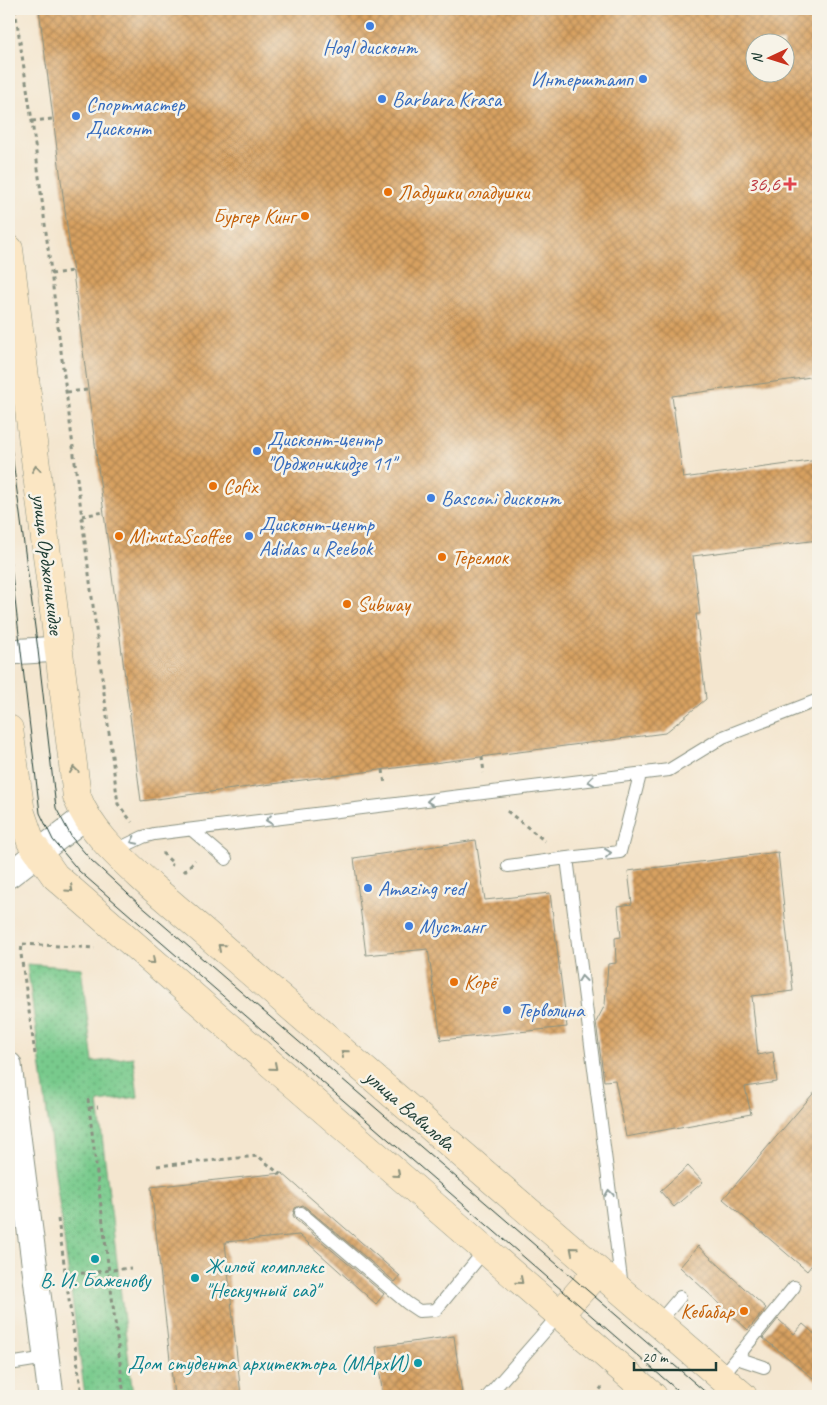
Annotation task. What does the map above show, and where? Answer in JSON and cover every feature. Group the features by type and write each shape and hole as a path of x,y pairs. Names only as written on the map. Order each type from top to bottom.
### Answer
{"main road":[{"name":"улица Орджоникидзе","path":"9,249 77,797 86,816"},
{"path":"9,729 21,813 37,854 62,882 652,1396"},
{"name":"улица Вавилова","path":"86,816 114,851 165,899 623,1293 658,1323 729,1368 743,1396"},
{"path":"559,1315 598,1271"}],"street":[{"path":"9,652 59,649"},
{"path":"9,876 86,816"},
{"path":"9,1065 51,1396"}],"lane":[{"path":"114,851 143,837 669,770 723,736 818,700"},
{"path":"508,866 620,852 640,775"},
{"path":"192,830 226,859"},
{"path":"567,858 608,1144 623,1293"},
{"path":"301,1213 407,1303 419,1311 436,1310 485,1250"},
{"path":"729,1368 794,1287"},
{"path":"658,1323 680,1297"},
{"path":"488,1396 559,1315"},
{"path":"9,1364 46,1358"},
{"path":"729,1368 764,1367"}],"path":[{"path":"15,9 32,121 118,804 129,818"},
{"path":"32,121 53,119"},
{"path":"51,274 73,271"},
{"path":"67,392 88,390"},
{"path":"82,516 104,512"},
{"path":"482,757 484,778"},
{"path":"383,770 385,789"},
{"path":"36,1061 21,954 22,944 98,948"},
{"path":"88,1099 124,1396"},
{"path":"89,1108 98,1107"},
{"path":"157,1166 258,1156 281,1175"},
{"path":"57,1217 82,1396"},
{"path":"66,1275 132,1268"},
{"path":"595,1396 603,1386"}],"green space":[{"path":"27,964 81,968 93,1062 133,1057 138,1097 98,1102 133,1396 85,1396"}],"building":[{"path":"39,9 818,9 818,376 672,396 683,478 818,460 818,540 693,556 700,614 696,614 706,699 665,733 141,801"},
{"path":"476,840 485,900 550,893 567,1027 441,1040 428,949 366,955 354,858"},
{"path":"778,852 793,991 752,996 758,1055 773,1052 777,1082 745,1087 751,1114 626,1137 615,1080 604,1081 596,1022 605,1005 608,964 616,963 615,938 621,937 618,906 632,904 628,871"},
{"path":"818,1088 818,1257 807,1271 723,1199"},
{"path":"688,1166 703,1182 674,1207 660,1191"},
{"name":"Жилой комплекс \"Нескучный сад\"","path":"282,1173 400,1276 395,1282 303,1205 295,1208 293,1215 295,1219 384,1294 376,1304 299,1235 225,1242 241,1396 174,1396 151,1187"},
{"path":"698,1246 766,1308 748,1330 680,1267"},
{"path":"778,1319 794,1334 803,1324 818,1337 818,1382 763,1338"},
{"name":"Дом студента архитектора (МАрхИ)","path":"454,1336 462,1394 383,1396 376,1347"}],"tram line":[{"path":"9,431 38,650 56,808 72,838 91,860 139,904 710,1396"},
{"path":"9,549 40,813 53,840 79,871 684,1396"}],"place":[{"name":"Hogl дисконт","path":"370,26"},
{"name":"Интерштамп","path":"643,79"},
{"name":"Barbara Krasa","path":"382,99"},
{"name":"Спортмастер Дисконт","path":"76,116"},
{"name":"36,6","path":"790,184"},
{"name":"Ладушки оладушки","path":"388,192"},
{"name":"Бургер Кинг","path":"305,216"},
{"name":"Дисконт-центр \"Орджоникидзе 11\"","path":"257,451"},
{"name":"Cofix","path":"213,486"},
{"name":"Basconi дисконт","path":"431,498"},
{"name":"MinutaScoffee","path":"119,536"},
{"name":"Дисконт-центр Adidas и Reebok","path":"249,536"},
{"name":"Теремок","path":"442,557"},
{"name":"Subway","path":"347,604"},
{"name":"Amazing red","path":"368,888"},
{"name":"Мустанг","path":"409,926"},
{"name":"Корё","path":"454,982"},
{"name":"Терволина","path":"507,1010"},
{"name":"В. И. Баженову","path":"95,1259"},
{"name":"Жилой комплекс \"Нескучный сад\"","path":"195,1278"},
{"name":"Кебабар","path":"744,1311"},
{"name":"Дом студента архитектора (МАрхИ)","path":"418,1363"}]}
